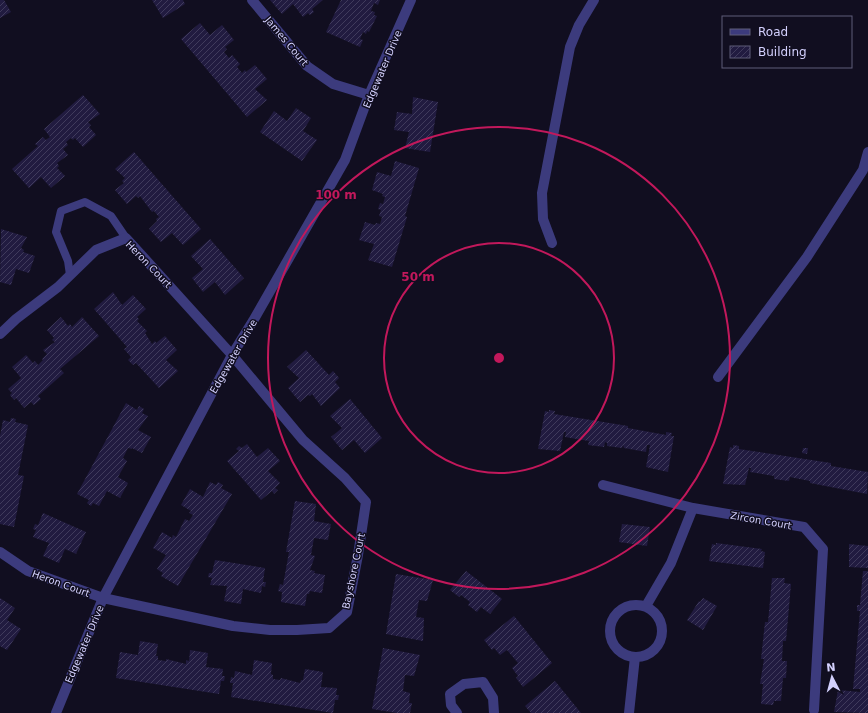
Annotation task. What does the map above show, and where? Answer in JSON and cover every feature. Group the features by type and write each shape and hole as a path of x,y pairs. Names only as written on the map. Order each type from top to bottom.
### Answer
{"street":[{"name":"James Court","path":"252,0 306,66 333,84 369,95"},
{"name":"Edgewater Drive","path":"56,713 104,598 232,355 253,322 345,160 369,95 411,0"},
{"path":"552,244 544,219 542,193 570,47 579,25 594,0"},
{"path":"718,377 807,257 863,170 868,152"},
{"name":"Heron Court","path":"0,334 96,250 126,238 232,355"},
{"name":"Bayshore Court","path":"104,598 233,626 270,630 329,628 347,612 366,502 344,478 303,440 232,355"},
{"name":"Zircon Court","path":"603,485 693,508 804,527 823,549 814,710"},
{"path":"646,606 671,563 693,508"},
{"name":"Heron Court","path":"0,552 28,571 104,598"},
{"path":"637,604 646,606 658,616 662,624 663,632 659,644 651,653 635,657 626,655 618,650 613,643 610,634 610,625 620,610 637,604"},
{"path":"629,713 635,657"},
{"path":"457,713 451,705 450,694 464,684 483,682 493,698 494,713"}],"lane":[{"path":"70,274 68,261 56,232 61,212 85,202 112,216 126,238"}],"building":[{"path":"0,0 4,0 11,12 0,18"},
{"path":"152,0 183,0 185,4 163,18"},
{"path":"270,0 323,0 312,9 314,12 310,15 308,13 303,17 293,4 282,14"},
{"path":"341,0 380,0 378,5 374,3 371,11 375,12 374,15 377,16 369,32 367,31 366,34 363,32 360,39 363,40 360,47 326,32"},
{"path":"200,23 210,35 222,25 234,40 225,47 227,49 224,52 229,58 232,55 240,64 237,67 242,73 245,70 246,72 255,65 267,79 255,89 267,100 247,117 181,39"},
{"path":"83,95 100,114 88,122 91,125 89,127 96,135 83,147 75,138 73,140 71,138 66,142 68,145 63,149 68,155 57,163 59,166 57,168 65,176 51,188 41,177 29,188 12,169 38,146 35,144 43,137 46,140 50,137 44,129"},
{"path":"413,97 438,102 430,152 405,148 409,132 394,130 397,112 412,114"},
{"path":"296,108 311,118 303,131 317,140 302,161 260,132 274,111 287,121"},
{"path":"134,152 201,229 183,245 172,233 161,242 149,229 159,217 154,211 152,212 140,196 138,198 136,196 127,204 115,190 124,183 122,181 125,178 115,169"},
{"path":"395,161 419,168 405,216 407,217 392,267 368,260 374,244 359,240 365,222 375,225 376,223 380,224 382,217 379,216 381,210 378,209 380,203 383,204 385,197 382,196 383,194 372,190 377,172 391,176"},
{"path":"1,229 27,237 21,248 24,250 23,252 35,256 29,273 16,269 11,285 0,282"},
{"path":"210,239 244,278 225,295 215,282 203,292 192,278 203,269 191,256"},
{"path":"113,292 122,305 133,295 146,309 137,317 139,319 137,321 147,331 145,333 152,344 155,341 156,343 165,336 177,350 166,360 178,371 159,388 136,363 133,365 128,360 131,357 124,349 127,347 94,309"},
{"path":"61,317 68,326 70,324 72,327 82,317 99,336 60,369 64,373 38,396 41,399 34,405 31,402 24,408 16,398 14,400 10,395 12,393 8,389 21,378 12,367 26,355 33,363 35,361 38,365 43,360 42,359 47,354 43,350 55,342 52,340 54,338 47,330"},
{"path":"306,350 329,375 333,371 339,378 335,382 340,388 321,406 312,394 310,396 308,395 300,402 288,388 299,378 287,367"},
{"path":"350,399 382,438 365,453 354,440 342,450 331,437 342,428 330,416"},
{"path":"126,403 137,410 139,406 144,409 142,413 148,416 138,430 151,437 142,453 132,448 128,448 123,458 127,461 118,477 128,483 120,498 107,491 99,506 93,503 91,506 87,503 89,500 77,494"},
{"path":"549,410 555,411 554,414 628,426 628,428 666,435 666,432 672,433 671,436 674,436 668,472 646,467 650,445 647,445 646,452 624,448 623,445 622,448 607,446 607,443 605,442 604,447 588,445 589,441 565,437 566,432 564,432 560,451 538,449 545,411 549,412"},
{"path":"11,418 16,419 15,422 28,425 18,475 24,476 14,527 0,524 0,436 3,420 10,422"},
{"path":"247,444 257,457 268,448 280,461 268,471 280,483 275,488 278,490 274,494 272,491 261,500 227,461 239,451 236,449 239,446 242,448"},
{"path":"733,445 739,446 739,449 831,463 831,466 868,472 867,494 810,483 810,481 790,477 789,481 774,479 774,476 750,472 751,468 749,468 745,485 723,484 730,447 733,448"},
{"path":"803,448 808,448 807,454 802,453"},
{"path":"210,482 216,485 218,482 223,485 221,488 232,494 178,586 161,576 163,573 157,569 166,555 153,548 162,532 172,538 173,535 176,537 185,519 189,521 193,515 189,513 191,511 181,505 190,489 203,497"},
{"path":"295,501 316,504 314,521 331,524 328,540 314,538 311,555 315,556 310,570 315,571 314,573 325,575 322,593 310,591 309,594 307,594 305,606 281,602 282,592 278,591 280,584 283,585 289,552 286,552"},
{"path":"43,513 86,532 76,554 65,549 59,563 43,556 49,543 33,537 36,530 33,529 35,524 38,525"},
{"path":"622,524 650,527 647,546 619,542"},
{"path":"716,543 762,549 761,551 765,552 763,568 709,561 712,544 716,545"},
{"path":"849,544 868,546 868,568 849,567"},
{"path":"215,560 265,568 263,582 266,582 265,587 262,586 261,593 243,589 241,604 224,601 227,586 210,585 212,578 208,577 209,573 212,573"},
{"path":"466,571 502,599 490,614 481,607 477,612 468,605 470,602 461,595 459,597 450,590"},
{"path":"863,571 868,571 868,713 834,712 838,690 860,692 860,689 853,689 860,611 857,611 857,605 860,605"},
{"path":"396,574 433,580 427,601 419,600 416,617 424,618 423,641 386,634"},
{"path":"772,578 785,578 784,583 791,584 786,641 783,641 782,661 787,661 786,678 783,678 781,701 774,701 773,705 761,704 763,684 760,684 764,659 761,659 765,622 768,622"},
{"path":"0,598 15,608 7,620 21,629 7,650 0,646"},
{"path":"703,598 717,606 703,630 687,620 699,601 700,602"},
{"path":"514,616 552,663 523,687 516,678 518,676 512,668 518,663 507,650 500,655 494,648 492,650 484,640"},
{"path":"140,641 158,644 156,656 158,656 158,660 166,661 166,659 186,664 186,660 189,661 190,650 208,653 206,667 223,669 222,676 225,676 224,681 221,681 219,694 116,678 120,652 138,655"},
{"path":"383,648 420,655 414,676 405,675 403,691 410,693 409,703 412,703 410,713 397,713 372,709"},
{"path":"254,660 272,663 271,674 273,675 273,679 280,680 281,678 300,683 301,680 303,680 305,669 323,672 321,687 337,688 336,695 339,695 338,700 335,700 333,713 231,697 233,683 230,683 231,677 234,678 235,671 252,675"},
{"path":"555,681 581,713 531,713 525,706"}]}
